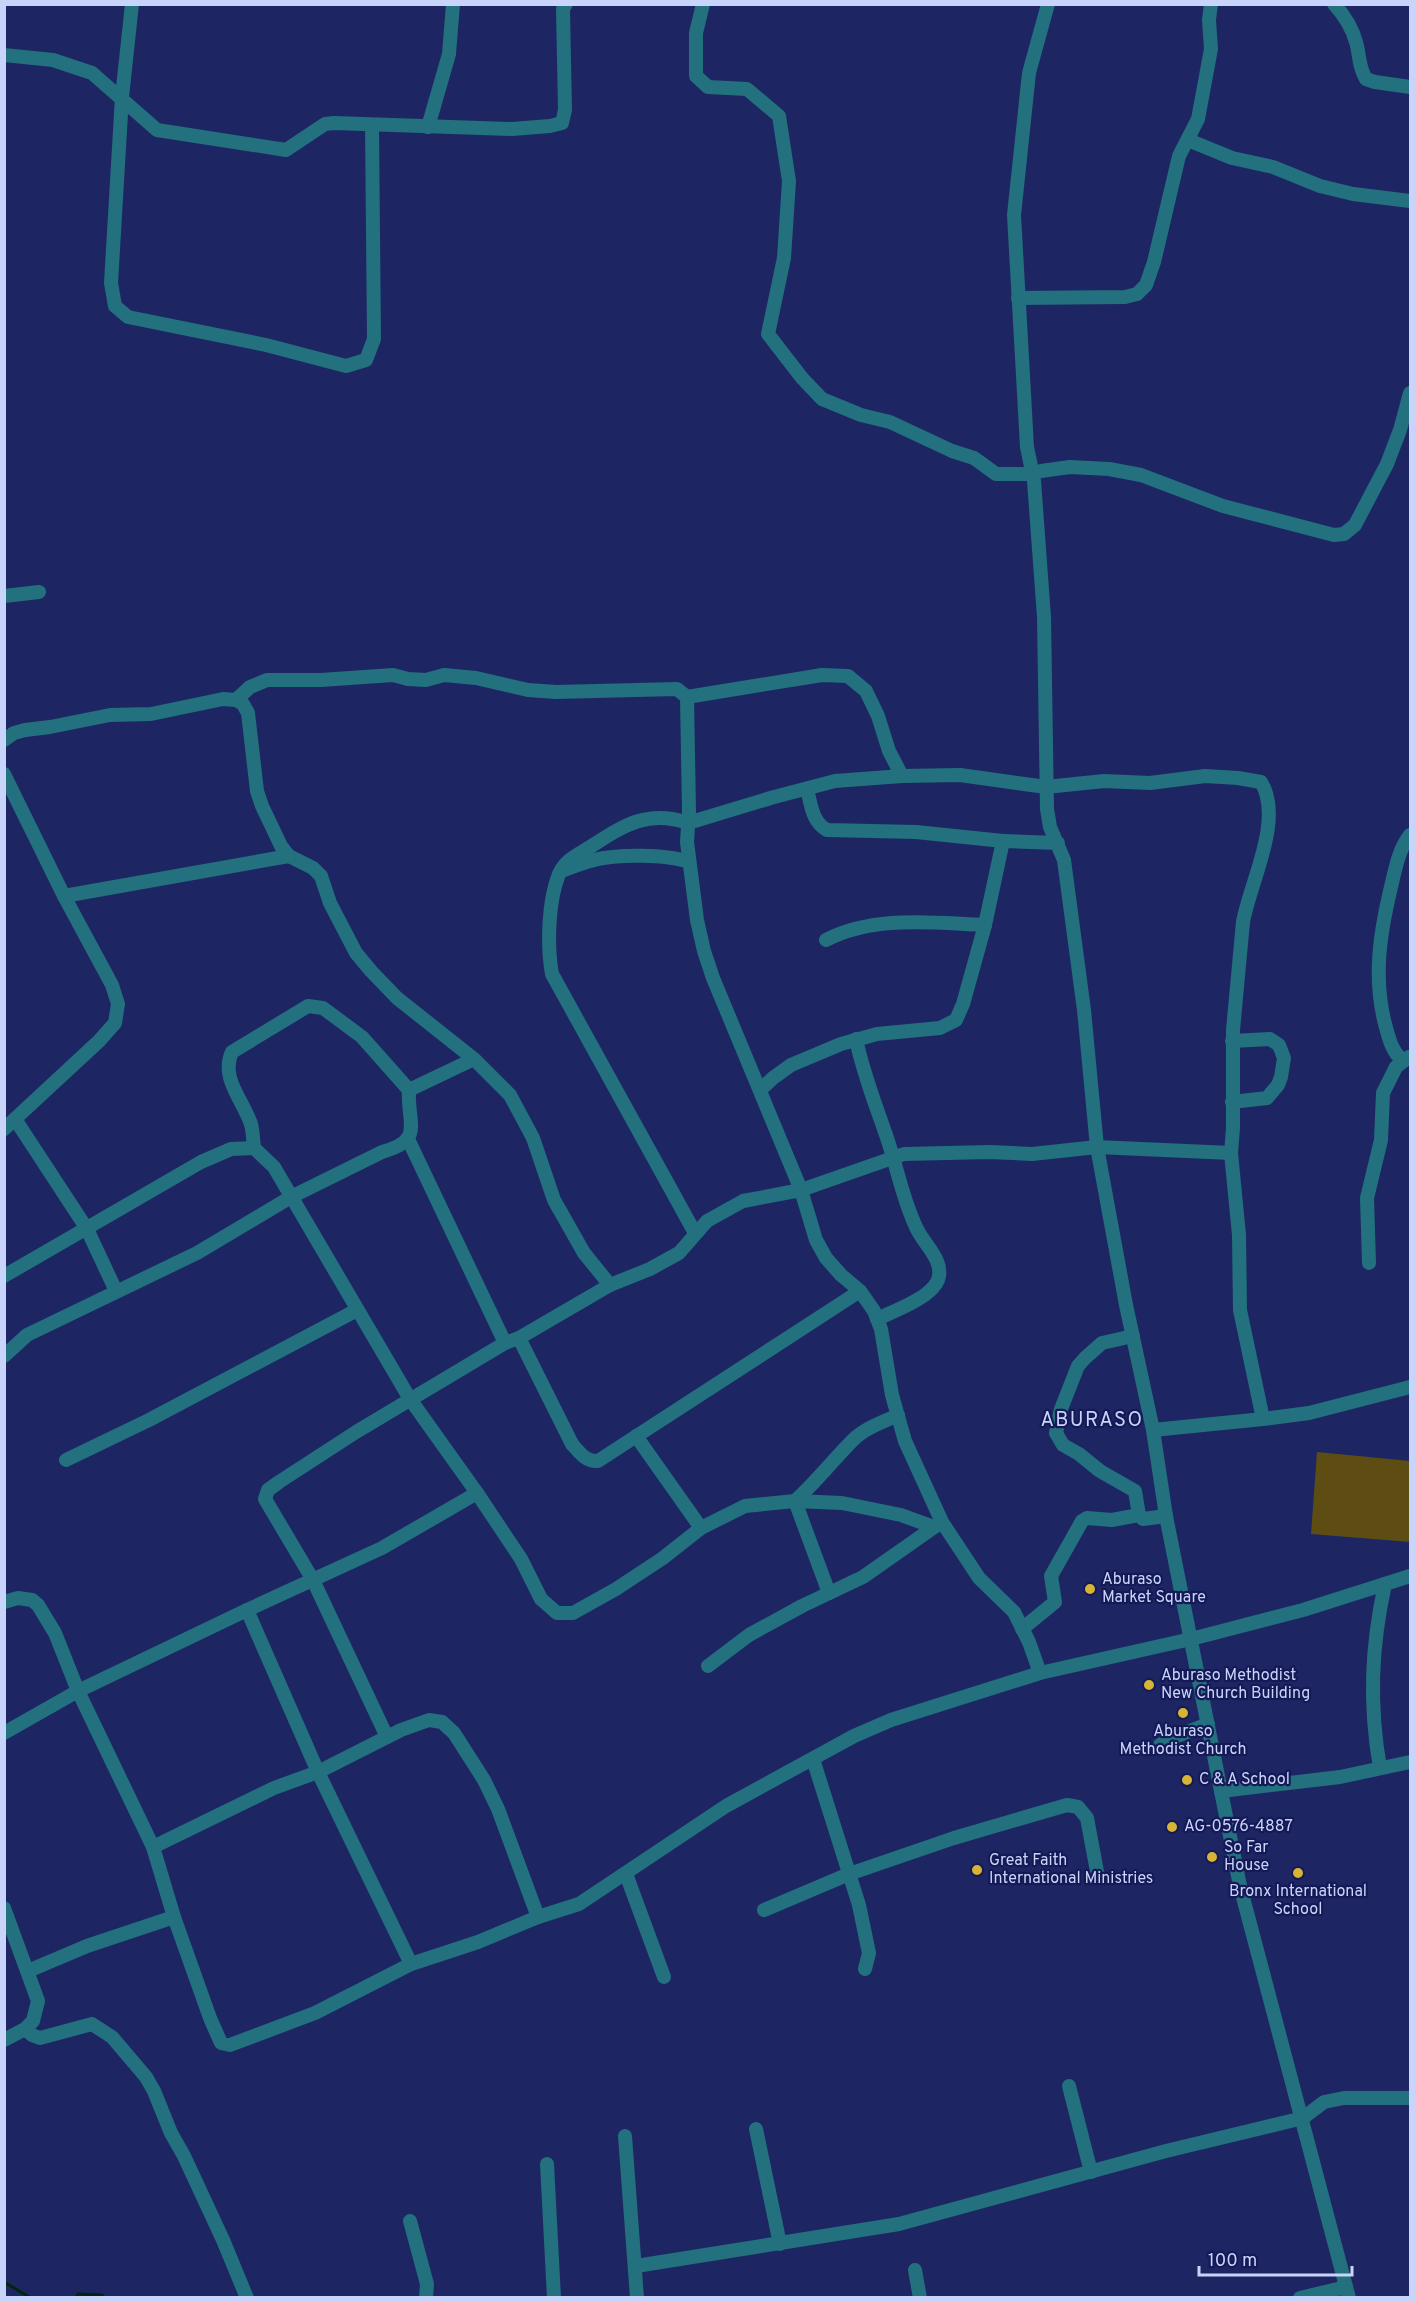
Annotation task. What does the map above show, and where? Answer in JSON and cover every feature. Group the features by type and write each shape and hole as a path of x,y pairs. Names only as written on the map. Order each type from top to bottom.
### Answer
{"street":[{"path":"132,4 122,97 111,283 115,306 128,316 266,345 346,366 366,360 374,339 372,126"},
{"path":"428,127 449,54 453,4"},
{"path":"4,54 53,60 82,68 103,81 157,130 281,150 292,148 325,124 334,123 512,129 562,123 565,110 563,9 566,4"},
{"path":"704,4 696,33 696,76 708,87 747,89 779,116 789,181 784,258 768,334 802,378 822,399 861,415 890,422 952,451 974,458 996,474 1033,474 1070,467 1141,475 1223,506 1334,535 1344,534 1355,525 1387,464 1400,430 1410,393"},
{"path":"1048,4 1029,72 1014,215 1027,447 1033,474 1044,617 1047,809 1050,827 1064,860 1084,1010 1097,1147 1132,1336 1153,1430 1166,1516 1240,1886 1348,2292 1300,2298"},
{"path":"1018,298 1125,297 1137,294 1146,285 1154,262 1179,156 1198,119 1210,56 1211,4"},
{"path":"1334,4 1345,16 1356,42 1359,64 1366,79 1410,87"},
{"path":"1188,140 1232,158 1273,167 1320,186 1353,194 1410,201"},
{"path":"4,596 39,592"},
{"path":"236,700 250,687 267,680 332,680 393,675 408,680 426,680 444,675 476,678 528,690 556,692 677,689 687,697 822,675 848,676 866,691 878,716 889,751 903,776"},
{"path":"687,697 687,842 697,920 704,951 801,1190 816,1240 826,1258 860,1291 877,1319 905,1441 938,1524 979,1578 1014,1612 1040,1673"},
{"path":"4,740 14,733 25,730 110,715 151,714 212,701 236,700 243,704 248,713 257,791 281,846 289,856 313,867 321,876 330,903 356,953 370,971 397,998 474,1059 510,1095 533,1138 554,1200 584,1253 610,1285"},
{"path":"4,774 64,896 112,985 118,1004 115,1023 99,1041 4,1129"},
{"path":"695,1233 552,974 548,950 550,923 560,872 566,862 632,822 654,817 675,818 688,823 835,781 960,775 1046,787 1104,781 1150,783 1205,776 1261,782 1267,791 1268,800 1266,838 1244,913 1232,1041 1231,1153 1239,1235 1240,1310 1263,1419"},
{"path":"807,789 819,826 827,830 916,832 1003,841 1058,843"},
{"path":"1369,1263 1367,1198 1381,1140 1383,1093 1389,1077 1406,1058 1390,1046 1379,996 1378,968 1383,922 1393,878 1399,857 1410,835"},
{"path":"760,1090 791,1065 815,1054 878,1034 940,1028 956,1020 963,1004 985,925 1003,841"},
{"path":"64,896 289,856"},
{"path":"560,872 595,859 618,857 676,857 689,862"},
{"path":"826,940 845,930 885,923 985,925"},
{"path":"4,1356 27,1335 197,1253 291,1197 382,1152 396,1148 408,1139 412,1129 408,1102 409,1090 362,1037 323,1008 308,1006 232,1052 227,1062 228,1075 252,1125 254,1148 274,1167 291,1197 357,1310 411,1399 520,1559 541,1599 557,1613 573,1613 616,1589 663,1558 701,1528 744,1506 795,1501 842,1503 938,1524"},
{"path":"1232,1041 1270,1039 1279,1045 1284,1058 1278,1085 1267,1098 1232,1102"},
{"path":"856,1040 863,1071 887,1137 909,1213 918,1232 934,1255 940,1270 935,1286 904,1307 877,1319"},
{"path":"409,1090 474,1059"},
{"path":"15,1119 87,1229 116,1291"},
{"path":"408,1139 505,1343"},
{"path":"387,1737 313,1580 265,1498 268,1490 411,1399 505,1343 519,1338 610,1285 650,1269 679,1253 707,1221 743,1201 801,1190 904,1154 990,1152 1032,1154 1097,1147 1231,1153"},
{"path":"4,1276 201,1162 231,1149 254,1148"},
{"path":"519,1338 565,1433 584,1457 591,1462 598,1461 860,1291"},
{"path":"66,1460 149,1420 357,1310"},
{"path":"1132,1336 1102,1343 1084,1358 1078,1366 1055,1428 1063,1445 1134,1491 1139,1515 1143,1519 1166,1516"},
{"path":"1153,1430 1263,1419 1330,1408 1410,1387"},
{"path":"795,1501 814,1484 854,1439 898,1415"},
{"path":"636,1436 701,1528"},
{"path":"4,1733 78,1691 382,1548 477,1493"},
{"path":"795,1501 829,1593"},
{"path":"1022,1629 1055,1602 1051,1576 1082,1521 1087,1518 1112,1520 1139,1515"},
{"path":"708,1666 749,1635 872,1571 938,1524"},
{"path":"4,1602 18,1598 32,1600 38,1605 56,1633 78,1691 153,1847 174,1917 210,2018 221,2043 226,2045 235,2044 315,2013 411,1964 478,1942 538,1917 579,1904 726,1806 854,1736 891,1720 1040,1673 1191,1639 1303,1610 1410,1576"},
{"path":"1380,1768 1375,1740 1372,1676 1375,1628 1384,1584"},
{"path":"247,1610 318,1772 372,1879 411,1964"},
{"path":"153,1847 274,1788 318,1772 387,1737 429,1720 442,1722 454,1733 484,1780 498,1809 538,1917"},
{"path":"1160,1745 1208,1724"},
{"path":"813,1759 849,1874 869,1953 865,1969"},
{"path":"1221,1791 1340,1777 1410,1762"},
{"path":"764,1910 849,1874 954,1838 1067,1805 1078,1807 1087,1818 1098,1877"},
{"path":"626,1874 664,1977"},
{"path":"4,1908 38,2001 33,2021 25,2029 4,2040"},
{"path":"28,1971 87,1946 174,1917"},
{"path":"25,2029 40,2038 92,2024 112,2037 146,2077 214,2218 247,2298"},
{"path":"1069,2086 1091,2172"},
{"path":"636,2266 899,2224 1166,2151 1303,2118 1324,2102 1410,2098"},
{"path":"756,2129 780,2244"},
{"path":"625,2136 637,2298"},
{"path":"547,2164 554,2298"},
{"path":"410,2222 427,2284 426,2298"},
{"path":"915,2270 920,2298"}],"shaded area":[{"path":"1317,1452 1410,1461 1410,1542 1311,1534"}],"waterway":[{"path":"4,2282 31,2298"},
{"path":"76,2298 78,2294 102,2295 105,2298"}],"place":[{"name":"Aburaso Market Square","path":"1090,1589"},
{"name":"Aburaso Methodist New Church Building","path":"1149,1685"},
{"name":"Aburaso Methodist Church","path":"1183,1713"},
{"name":"C & A School","path":"1187,1780"},
{"name":"AG-0576-4887","path":"1172,1827"},
{"name":"So Far House","path":"1212,1857"},
{"name":"Great Faith International Ministries","path":"977,1870"},
{"name":"Bronx International School","path":"1298,1873"}],"district":[{"name":"ABURASO","path":"1092,1421"}]}
